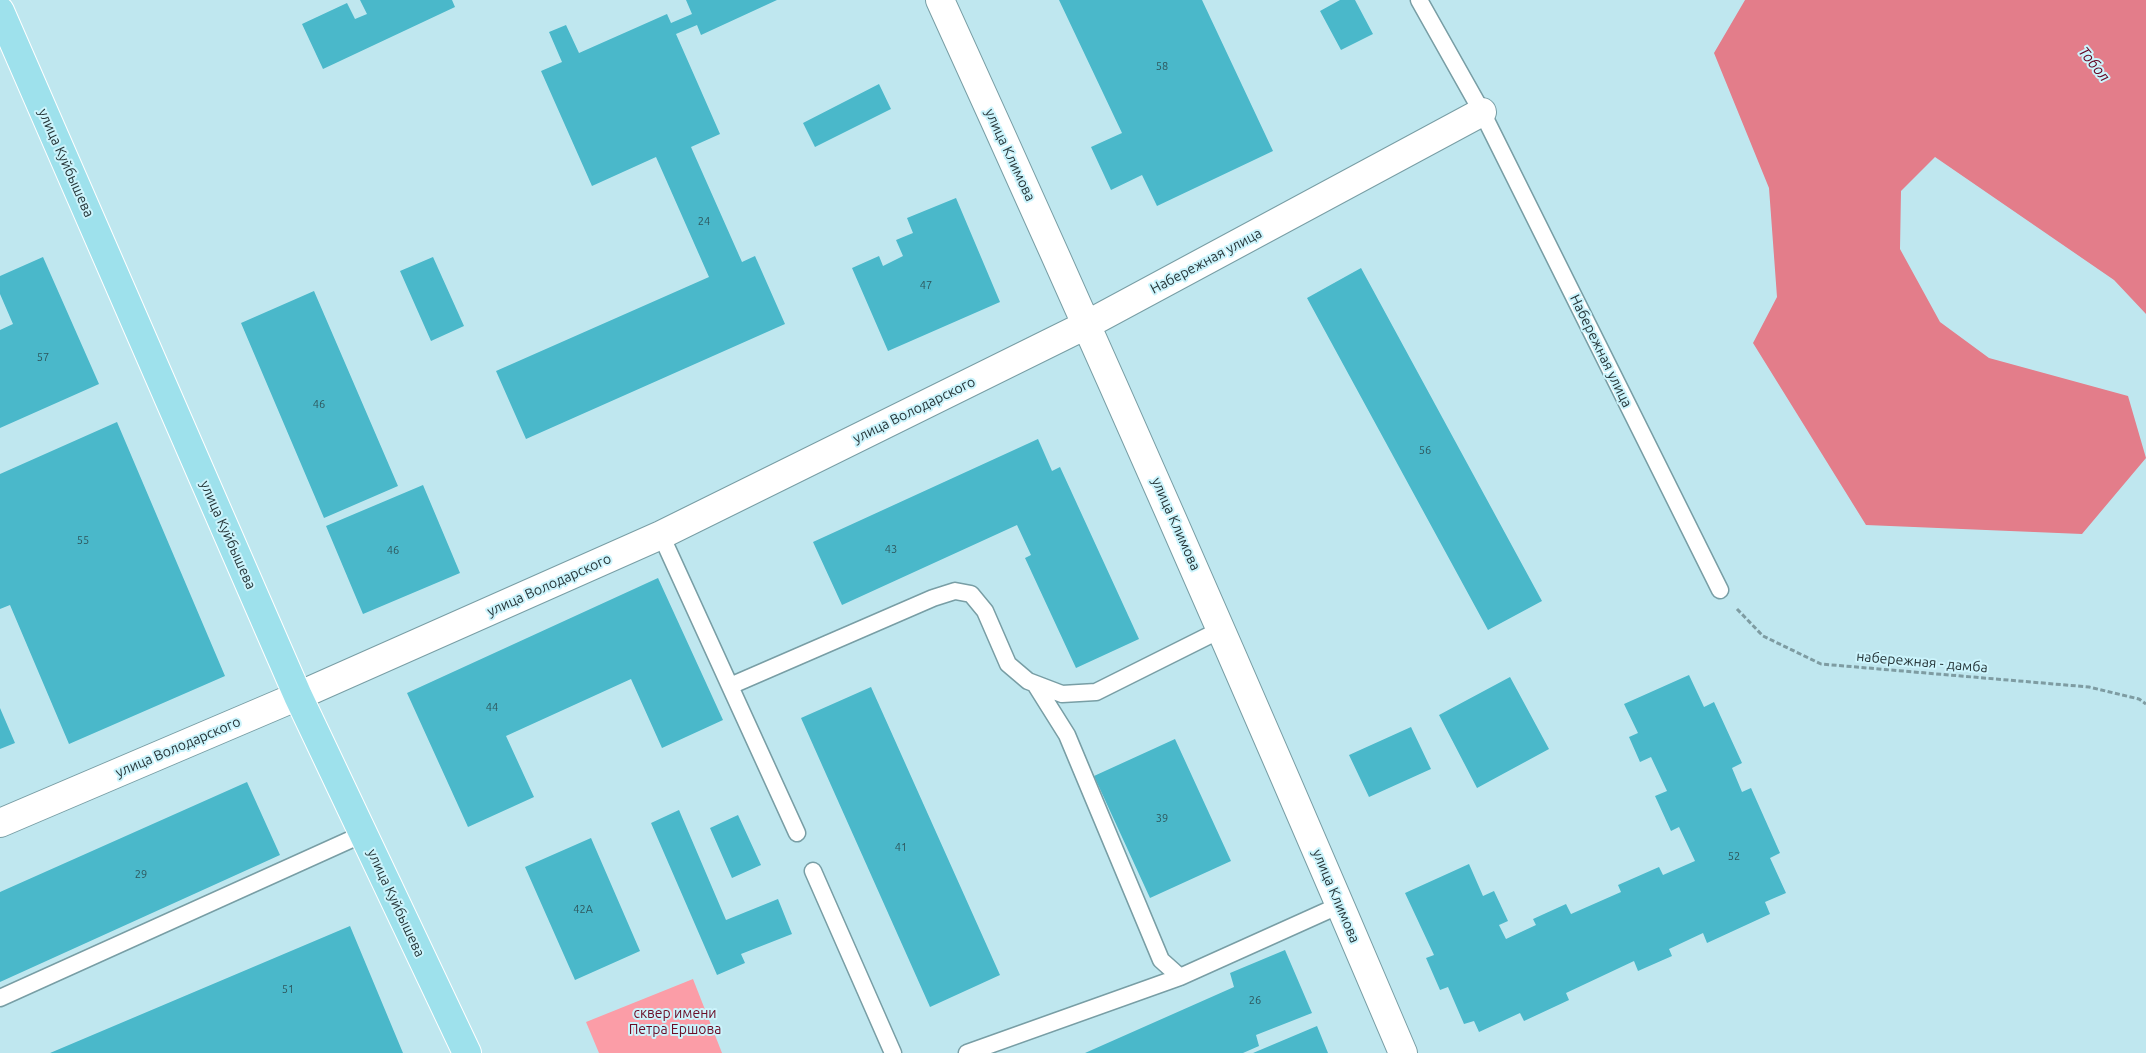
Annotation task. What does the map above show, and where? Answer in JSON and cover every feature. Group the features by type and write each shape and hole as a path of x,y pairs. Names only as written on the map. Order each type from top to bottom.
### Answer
{"main road":[{"name":"улица Куйбышева","path":"0,11 298,696 467,1053"}],"street":[{"name":"улица Климова","path":"940,0 1088,324 1222,629 1403,1053"},
{"name":"Набережная улица","path":"1088,324 1482,112"},
{"name":"улица Володарского","path":"0,823 298,696 661,534 1088,324"}],"lane":[{"name":"Набережная улица","path":"1419,0 1482,112 1720,590"},
{"path":"661,534 797,832"},
{"path":"730,686 933,598 955,591 971,594 984,611 1008,664 1028,681 1062,694 1096,692 1222,629"},
{"path":"1035,684 1067,735 1161,960 1180,977"},
{"path":"0,998 363,834"},
{"path":"813,871 893,1053"},
{"path":"966,1053 1180,977 1340,905"}],"path":[{"name":"набережная - дамба","path":"1720,590 1763,636 1821,664 2088,687 2140,699 2146,704"}],"green space":[{"name":"сквер имени Петра Ершова","path":"693,979 722,1053 599,1053 586,1022"}],"water":[{"name":"Тобол","path":"1745,0 2146,0 2146,314 2114,280 1935,157 1901,191 1900,249 1940,322 1989,358 2128,396 2146,458 2082,534 1866,525 1753,343 1777,297 1769,188 1714,53"}],"building":[{"path":"360,0 452,0 455,7 323,69 302,24 347,3 355,19 367,14"},
{"path":"686,0 777,0 701,35 697,25 676,34 720,134 691,147 742,262 755,256 785,324 526,439 496,371 709,277 656,157 592,186 541,71 562,62 549,32 566,25 579,53 667,14 671,23 692,14"},
{"path":"1059,0 1202,0 1273,151 1157,206 1142,175 1111,190 1091,147 1122,133"},
{"path":"1340,0 1355,0 1373,34 1341,50 1320,11"},
{"path":"879,84 891,109 815,147 803,123"},
{"path":"956,198 1000,302 888,351 852,268 879,256 883,266 903,256 896,240 913,233 907,218"},
{"path":"43,257 99,384 0,428 0,330 13,324 0,294 0,276"},
{"path":"433,257 464,326 431,341 400,271"},
{"path":"1361,268 1542,601 1488,630 1307,298"},
{"path":"314,291 398,486 324,518 241,323"},
{"path":"117,422 225,676 69,744 10,605 0,609 0,474"},
{"path":"1038,439 1052,471 1060,467 1139,639 1076,668 1025,558 1031,555 1017,525 842,605 813,542"},
{"path":"423,485 460,573 363,614 326,526"},
{"path":"658,578 723,720 662,748 631,679 506,736 534,797 468,827 407,693"},
{"path":"1689,675 1704,707 1714,702 1742,763 1732,768 1742,792 1751,788 1780,853 1770,858 1786,893 1765,902 1770,914 1707,943 1703,933 1669,949 1672,956 1638,971 1634,961 1566,993 1569,1000 1524,1021 1520,1013 1479,1032 1474,1021 1464,1024 1448,987 1440,990 1426,958 1434,955 1405,893 1469,864 1483,896 1494,891 1508,921 1499,925 1506,939 1536,925 1533,919 1566,904 1571,914 1621,892 1618,885 1659,867 1663,875 1695,861 1679,827 1671,831 1655,796 1667,791 1651,757 1640,762 1629,737 1638,733 1624,704"},
{"path":"1510,677 1549,749 1477,788 1439,715"},
{"path":"871,687 1000,975 930,1007 801,718"},
{"path":"0,708 15,743 0,749"},
{"path":"1411,727 1431,769 1369,797 1349,755"},
{"path":"1175,739 1231,861 1150,898 1094,776"},
{"path":"247,782 280,855 0,982 0,892"},
{"path":"679,810 726,920 778,899 792,934 741,954 745,963 717,975 651,823"},
{"path":"738,815 761,865 732,878 710,828"},
{"path":"591,838 640,951 575,980 525,867"},
{"path":"350,926 403,1053 50,1053"},
{"path":"1285,950 1312,1013 1256,1035 1259,1046 1243,1053 1085,1053 1234,987 1230,973"},
{"path":"1317,1026 1328,1053 1253,1053"}]}
